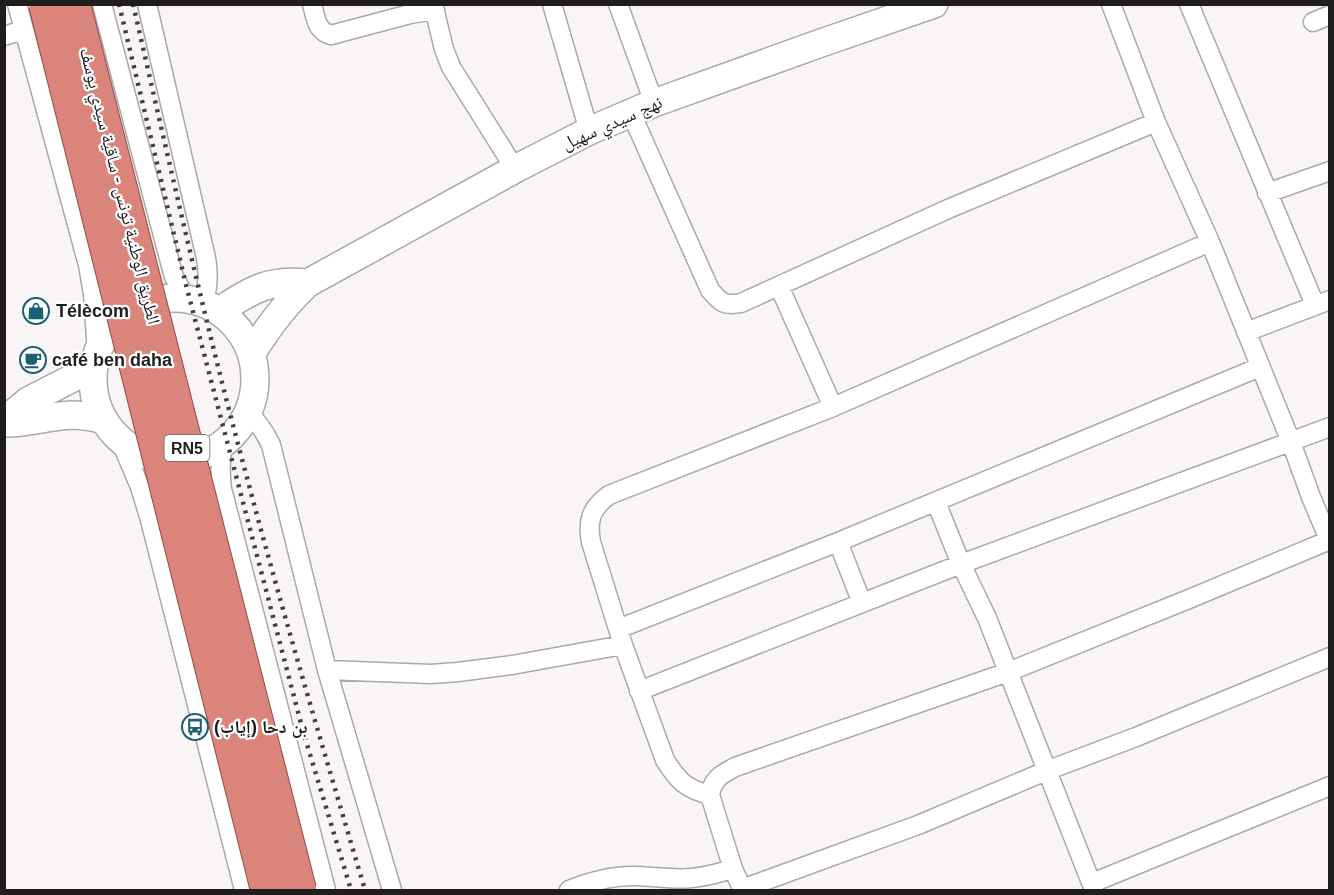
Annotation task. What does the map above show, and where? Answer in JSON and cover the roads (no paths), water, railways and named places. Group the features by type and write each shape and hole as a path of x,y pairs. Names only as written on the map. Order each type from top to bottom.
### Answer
{"highway":[{"name":"الطريق الوطنية تونس - ساقية سيدي يوسف","path":"45,4 267,891"},
{"name":"الطريق الوطنية تونس - ساقية سيدي يوسف","path":"74,4 300,891"}],"main road":[{"name":"نهج سيدي سهيل","path":"252,353 277,315 308,283 589,131 642,108 934,4"},
{"path":"203,304 277,282 308,283"},
{"path":"4,422 24,423 68,415 86,416 112,430 136,451 153,458 189,459 207,454 223,445 237,430 248,413 254,394 255,373 252,353 233,322 203,304 167,297 131,310 116,322 104,337 95,360 93,385 96,403 112,430"},
{"path":"4,422 28,401 95,360"}],"street":[{"path":"17,4 88,265 93,294 95,360"},
{"path":"102,4 174,277 203,304 208,273 206,258 147,4"},
{"path":"312,4 318,27 324,33 331,35 434,7 444,49 451,66 515,169"},
{"path":"552,4 589,131"},
{"path":"618,4 642,108 710,290 719,301 729,305 741,303 948,209 1156,122"},
{"path":"1111,4 1156,122 1210,242 1329,541 1008,672 735,767 716,779 710,795 733,869 742,890 918,825 1329,657"},
{"path":"1189,4 1267,193 1322,303 1246,332"},
{"path":"4,36 23,30"},
{"path":"1267,193 1329,171"},
{"path":"710,795 685,786 675,776 665,760 639,691 589,531 594,510 600,501 609,495 833,407 1210,242"},
{"path":"779,286 833,407"},
{"path":"327,670 431,674 458,672 502,667 621,637 838,542 1260,367"},
{"path":"248,413 266,433 271,445 327,670 392,891"},
{"path":"639,691 961,564 1329,427"},
{"path":"112,430 140,487 150,520 244,891"},
{"path":"223,445 220,459 222,489 326,891"},
{"path":"936,502 961,564 987,618 1093,887 1329,786"},
{"path":"838,542 862,603"},
{"path":"569,891 607,878 631,876 694,878 733,869"}],"railway":[{"path":"119,4 186,285 303,731 351,890"},
{"path":"133,4 187,240 231,416 289,631 365,890"}],"place":[{"name":"Télècom","path":"36,311"},
{"name":"café ben daha","path":"33,360"},
{"name":"بن دحا (إياب)","path":"195,727"}]}
